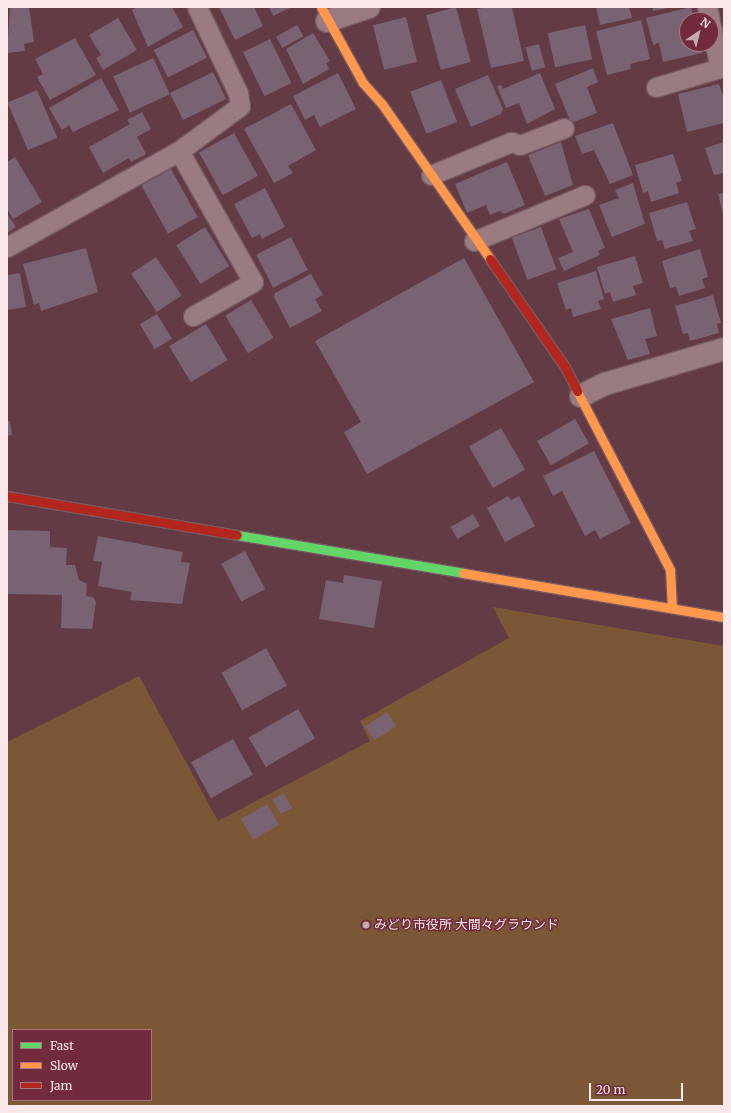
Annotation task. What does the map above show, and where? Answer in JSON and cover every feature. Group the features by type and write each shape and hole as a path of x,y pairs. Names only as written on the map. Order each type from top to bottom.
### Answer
{"street":[{"path":"369,7 324,14 363,83 382,104 474,241 548,341 581,396 670,570 673,581 672,608"},
{"path":"581,396 605,384 724,349"},
{"path":"7,496 724,616"}],"lane":[{"path":"7,247 178,151 240,106 238,94 197,7"},
{"path":"656,87 720,68 717,52"},
{"path":"431,175 510,142 520,145 564,128"},
{"path":"178,151 253,282 194,316"},
{"path":"474,241 585,195"}],"shaded area":[{"name":"みどり市役所 大間々グラウンド","path":"493,607 724,646 724,1106 7,1106 7,742 139,676 218,821 370,741 360,721 509,638"}],"building":[{"path":"10,7 29,7 34,42 24,44 25,51 7,53"},
{"path":"137,7 172,7 183,27 148,47 132,10"},
{"path":"219,7 254,7 263,26 235,40"},
{"path":"269,7 292,7 273,16"},
{"path":"456,7 471,62 441,70 426,15"},
{"path":"488,7 512,7 524,61 491,68 477,9"},
{"path":"596,7 629,7 632,18 600,25"},
{"path":"652,7 669,7 669,8 653,11"},
{"path":"691,7 692,12 679,12 679,52 702,53 663,62 659,43 653,45 646,18"},
{"path":"406,17 417,62 384,70 373,25"},
{"path":"118,18 137,50 103,70 96,58 101,55 89,35"},
{"path":"641,20 650,59 630,64 631,69 607,75 596,31"},
{"path":"297,25 303,36 282,48 276,37"},
{"path":"585,25 592,59 555,67 548,33"},
{"path":"193,30 207,58 168,78 154,50"},
{"path":"313,33 330,61 326,63 329,69 303,84 286,49"},
{"path":"75,38 96,75 50,100 37,77 43,74 35,59"},
{"path":"270,39 291,83 265,96 243,52"},
{"path":"539,44 545,67 532,71 525,48"},
{"path":"153,58 170,94 130,113 113,77"},
{"path":"593,68 598,82 587,87 597,113 571,123 555,84"},
{"path":"213,72 226,99 183,120 170,93"},
{"path":"338,73 356,109 320,127 314,115 305,120 293,96"},
{"path":"540,73 555,109 527,124 519,103 506,108 497,86 501,85 503,89"},
{"path":"488,75 503,109 501,114 471,127 455,89"},
{"path":"101,78 119,110 73,132 69,125 62,130 49,108"},
{"path":"441,80 457,122 426,134 410,92"},
{"path":"719,84 724,98 724,123 687,132 678,94"},
{"path":"37,90 57,138 28,150 8,103"},
{"path":"291,104 316,150 288,166 293,173 274,183 244,129"},
{"path":"142,112 151,129 137,137 146,154 131,162 129,158 103,173 89,147 130,124 127,120"},
{"path":"613,123 633,175 610,184 594,150 582,154 575,136"},
{"path":"234,133 258,176 223,195 199,152"},
{"path":"561,142 573,185 545,196 528,155"},
{"path":"724,142 724,173 714,175 705,148"},
{"path":"673,154 682,181 676,183 679,193 651,202 648,191 643,193 635,165"},
{"path":"15,157 42,202 13,219 7,209 7,162"},
{"path":"507,162 525,205 504,214 500,211 490,215 486,205 467,213 455,184"},
{"path":"171,169 198,217 168,234 141,185"},
{"path":"633,183 645,224 612,237 599,205 619,198 615,190"},
{"path":"265,188 285,227 262,239 260,234 252,238 234,204"},
{"path":"724,193 724,213 723,214 718,194"},
{"path":"687,202 696,229 689,231 693,241 665,249 662,240 657,241 649,213"},
{"path":"589,209 605,248 598,251 600,255 564,271 558,258 573,252 559,219"},
{"path":"7,214 16,227 7,233"},
{"path":"205,227 229,266 201,284 176,245"},
{"path":"541,227 556,269 527,280 512,238"},
{"path":"291,237 308,270 273,288 256,255"},
{"path":"86,248 98,292 41,311 39,303 34,305 23,264"},
{"path":"700,249 708,277 702,279 705,288 679,296 676,287 670,288 662,261"},
{"path":"635,256 643,283 633,286 636,295 613,302 610,292 605,294 597,267"},
{"path":"156,257 182,295 157,312 131,274"},
{"path":"464,258 534,382 367,474 344,432 361,422 315,341"},
{"path":"596,271 604,299 598,301 601,309 573,317 571,308 566,310 557,283"},
{"path":"20,273 26,307 7,310 7,275"},
{"path":"311,274 323,295 315,299 322,311 290,328 274,297 275,293"},
{"path":"713,295 721,323 717,324 719,333 690,341 688,333 683,334 675,306"},
{"path":"251,300 274,338 248,353 225,315"},
{"path":"650,308 657,336 645,339 650,354 628,360 611,319"},
{"path":"157,314 172,339 155,349 140,324"},
{"path":"206,324 228,360 191,382 169,346"},
{"path":"575,419 589,443 551,465 537,441"},
{"path":"10,421 12,435 7,436 7,422"},
{"path":"501,428 525,470 493,488 469,446"},
{"path":"594,451 631,523 600,539 595,530 585,536 562,491 553,496 543,476"},
{"path":"508,496 511,500 519,496 535,526 505,542 487,508"},
{"path":"473,514 480,526 457,539 450,527"},
{"path":"7,530 50,531 50,547 67,548 66,565 75,565 79,580 87,584 86,596 93,597 96,602 92,629 61,628 62,595 7,594"},
{"path":"98,536 183,552 181,562 190,563 182,604 130,600 132,592 98,586 102,562 93,561"},
{"path":"245,551 265,589 241,602 221,564"},
{"path":"344,575 382,581 374,628 319,619 326,580 343,583"},
{"path":"266,648 287,686 242,710 221,673"},
{"path":"298,709 315,738 266,767 249,738"},
{"path":"387,712 396,726 374,740 365,726"},
{"path":"233,739 253,775 211,798 191,762"},
{"path":"284,793 292,808 281,814 273,799"},
{"path":"267,804 279,825 253,840 241,819"}],"traffic: fast":[{"path":"237,535 463,573"}],"traffic: slow":[{"path":"321,7 363,83 382,104 490,259"},
{"path":"577,391 670,570 672,608"},
{"path":"463,573 724,617"}],"traffic: jam":[{"path":"490,259 565,367 577,391"},
{"path":"7,496 237,535"}],"place":[{"name":"みどり市役所 大間々グラウンド","path":"366,925"}]}
